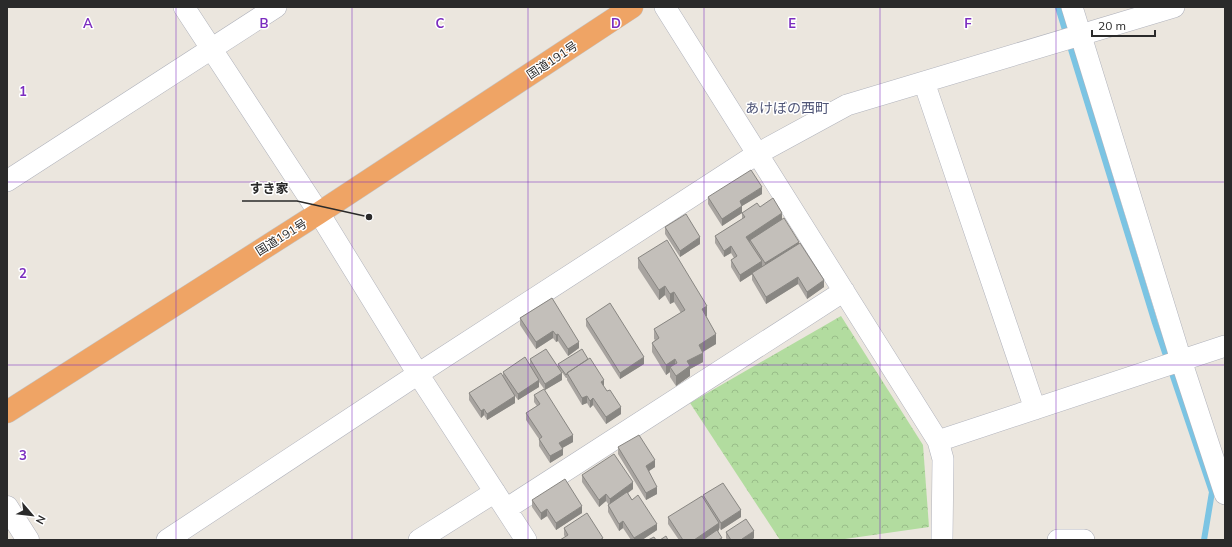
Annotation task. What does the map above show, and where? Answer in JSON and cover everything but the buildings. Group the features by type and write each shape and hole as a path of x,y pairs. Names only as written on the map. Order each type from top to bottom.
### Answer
{"highway":[{"name":"国道191号","path":"7,412 319,213 632,7"}],"main road":[{"path":"7,508 28,540"}],"street":[{"path":"184,7 319,213 418,374 526,540"},
{"path":"7,181 276,7"},
{"path":"664,7 938,442 943,459 942,540"},
{"path":"1072,7 1181,360 1225,494"},
{"path":"168,540 418,374 757,154 847,105 1174,7"},
{"path":"924,82 1035,409"},
{"path":"506,509 844,291"},
{"path":"938,442 1225,346"},
{"path":"419,540 495,492"},
{"path":"1058,540 1084,540"}],"green space":[{"path":"841,316 923,445 929,527 838,540 780,540 690,403"}],"waterway":[{"path":"1058,7 1155,323 1212,492 1204,540"}],"place":[{"name":"すき家","path":"369,217"}],"district":[{"name":"あけぼの西町","path":"787,108"}]}
